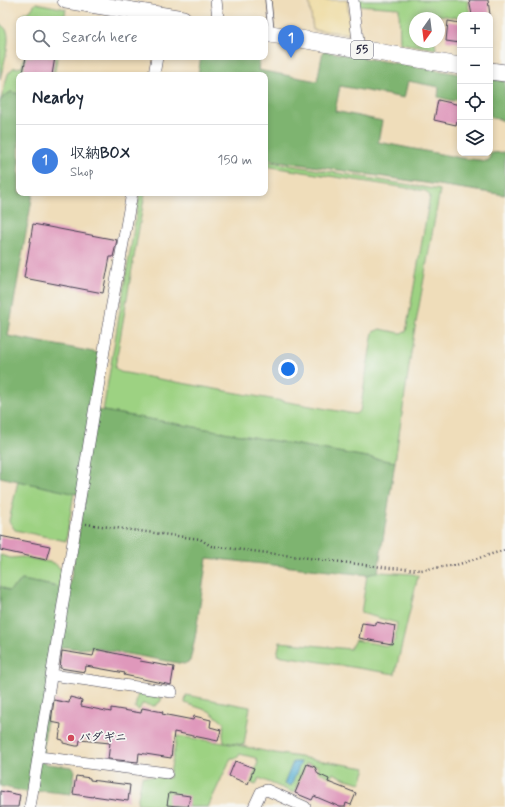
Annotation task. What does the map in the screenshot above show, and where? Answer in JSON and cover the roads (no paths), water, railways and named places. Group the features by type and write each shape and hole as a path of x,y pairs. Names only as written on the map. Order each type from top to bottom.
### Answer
{"main road":[{"path":"66,0 153,16"},
{"name":"55","path":"268,33 457,65"},
{"path":"493,71 505,73"}],"street":[{"path":"216,0 218,16"},
{"path":"353,0 359,49"},
{"path":"154,72 156,60"},
{"path":"30,807 106,339 131,196"},
{"path":"52,675 172,692"},
{"path":"39,757 167,773"},
{"path":"254,807 261,792 267,790 305,807"}],"lane":[{"path":"268,0 268,33"}],"water":[{"path":"293,762 301,762 291,786 284,784"}],"place":[{"name":"収納BOX","path":"291,58"},
{"name":"バダギニ","path":"71,738"}]}
